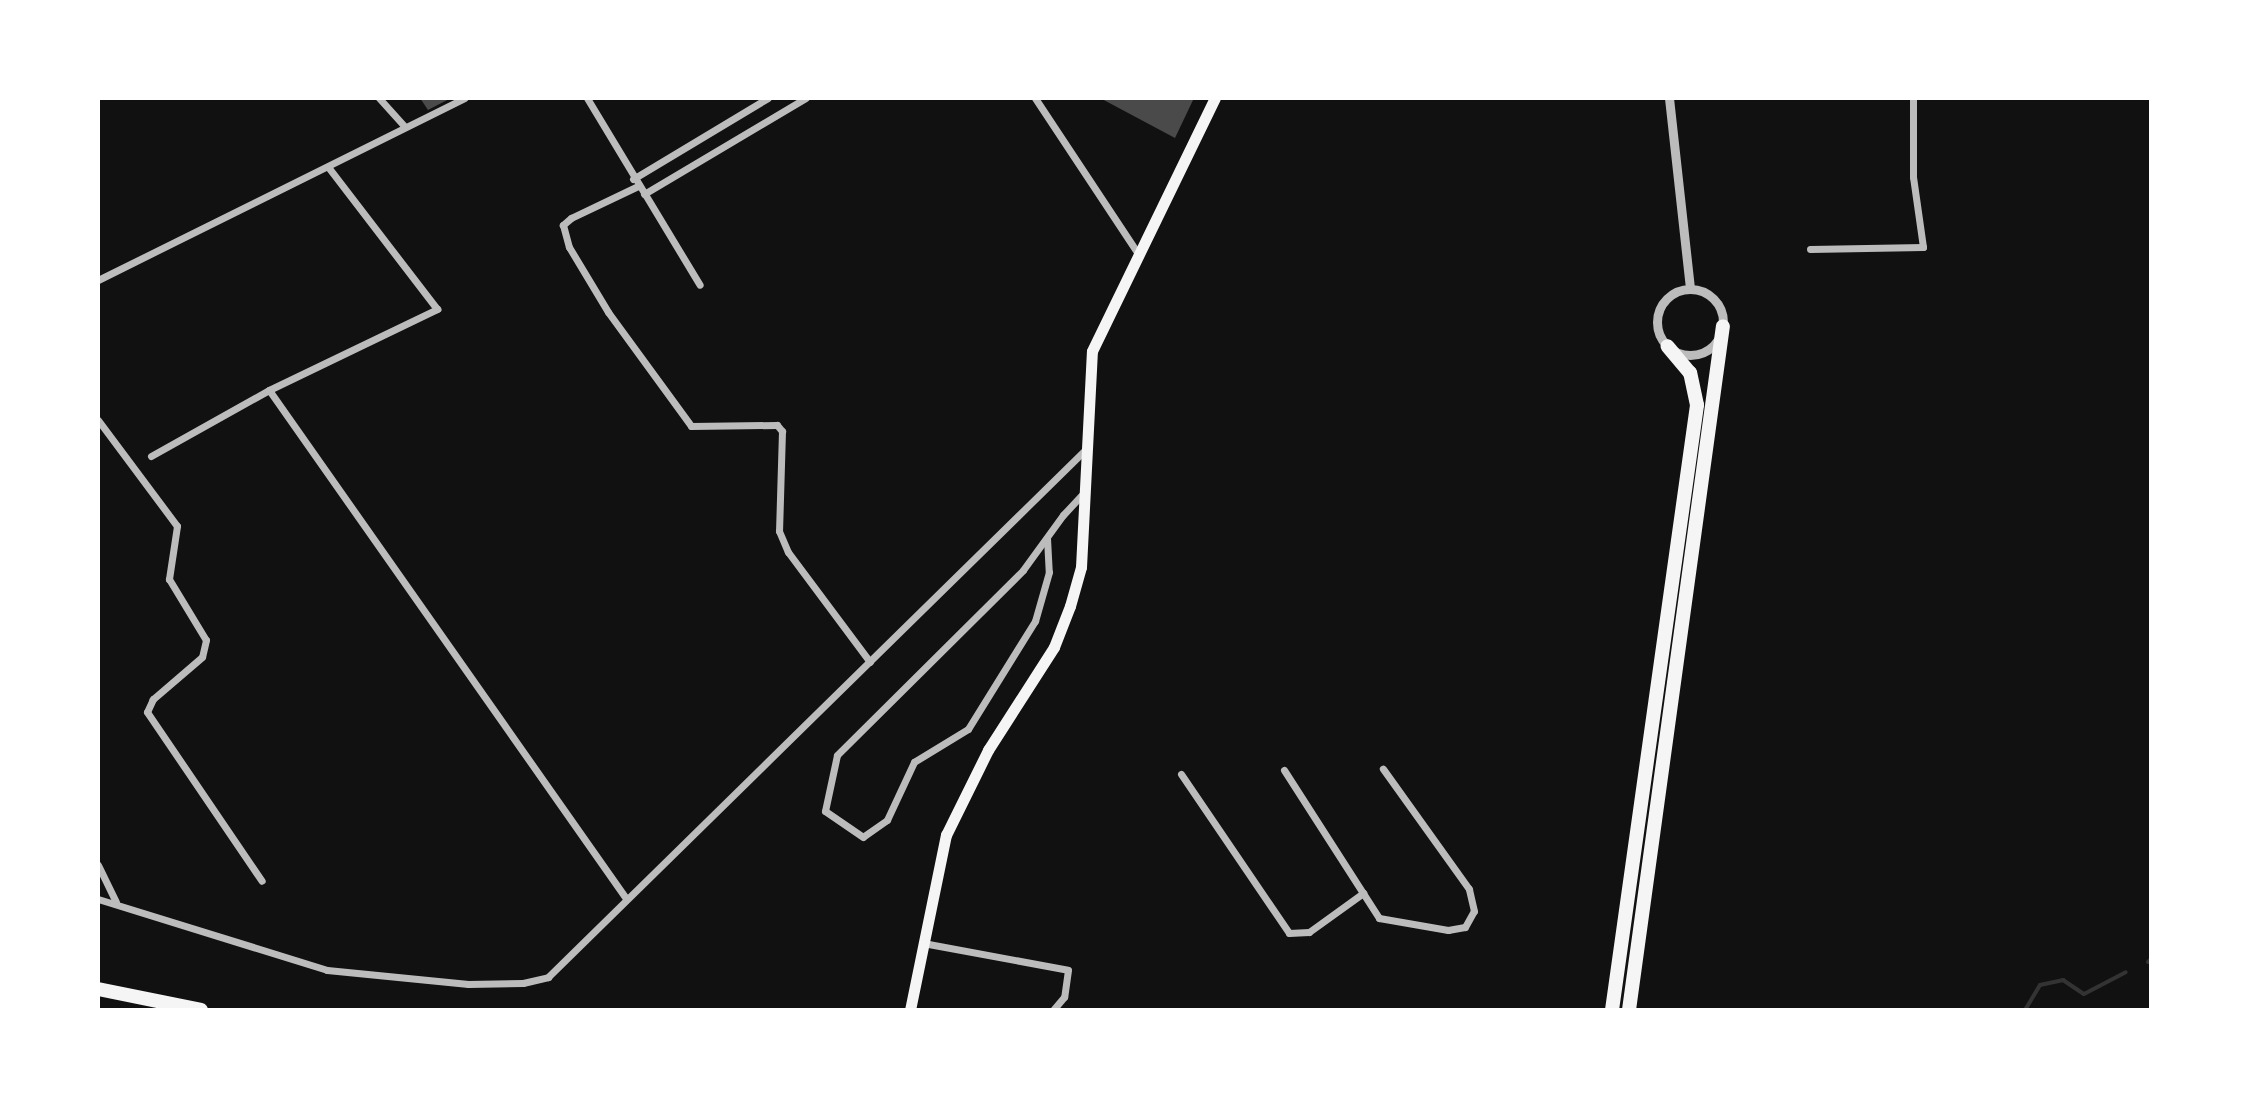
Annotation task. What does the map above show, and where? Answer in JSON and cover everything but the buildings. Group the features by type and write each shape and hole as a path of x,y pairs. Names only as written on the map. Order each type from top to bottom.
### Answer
{"highway":[{"path":"1629,1010 1723,326"},
{"path":"1612,1010 1697,405 1690,373 1667,346"},
{"path":"98,989 201,1010"}],"main road":[{"path":"910,1010 946,835 988,750 1054,647 1081,567 1092,351 1137,252 1215,98"}],"street":[{"path":"379,98 404,126"},
{"path":"98,280 464,98"},
{"path":"587,98 700,285"},
{"path":"768,98 563,225 569,247 608,312 691,426 766,422 782,431 779,531 788,552 870,662"},
{"path":"644,194 796,101 806,98"},
{"path":"1035,98 1137,252"},
{"path":"1669,98 1690,289"},
{"path":"1810,249 1923,247 1913,177 1913,98"},
{"path":"151,456 269,390 437,309 328,167"},
{"path":"1690,289 1718,305 1723,326 1713,346 1699,353 1667,346 1657,315 1669,296 1690,289"},
{"path":"269,390 625,897"},
{"path":"98,420 177,526 169,579 206,640 202,657 153,699 147,712 262,881"},
{"path":"98,899 116,902 327,970 499,985 548,977 625,897 1085,450"},
{"path":"1047,538 1049,572 1035,621 968,729 914,762 887,820 863,837 825,811 837,755 1023,570 1047,538 1086,490"},
{"path":"1284,770 1363,893 1386,921 1459,929 1469,924 1474,911 1469,889 1383,769"},
{"path":"1181,774 1289,933 1309,932 1363,893"},
{"path":"98,865 116,902"},
{"path":"923,943 1068,970 1064,997 1053,1010"}],"waterway":[{"path":"2148,962 2151,959"},
{"path":"2025,1010 2040,985 2063,980 2084,994 2126,972"}]}
